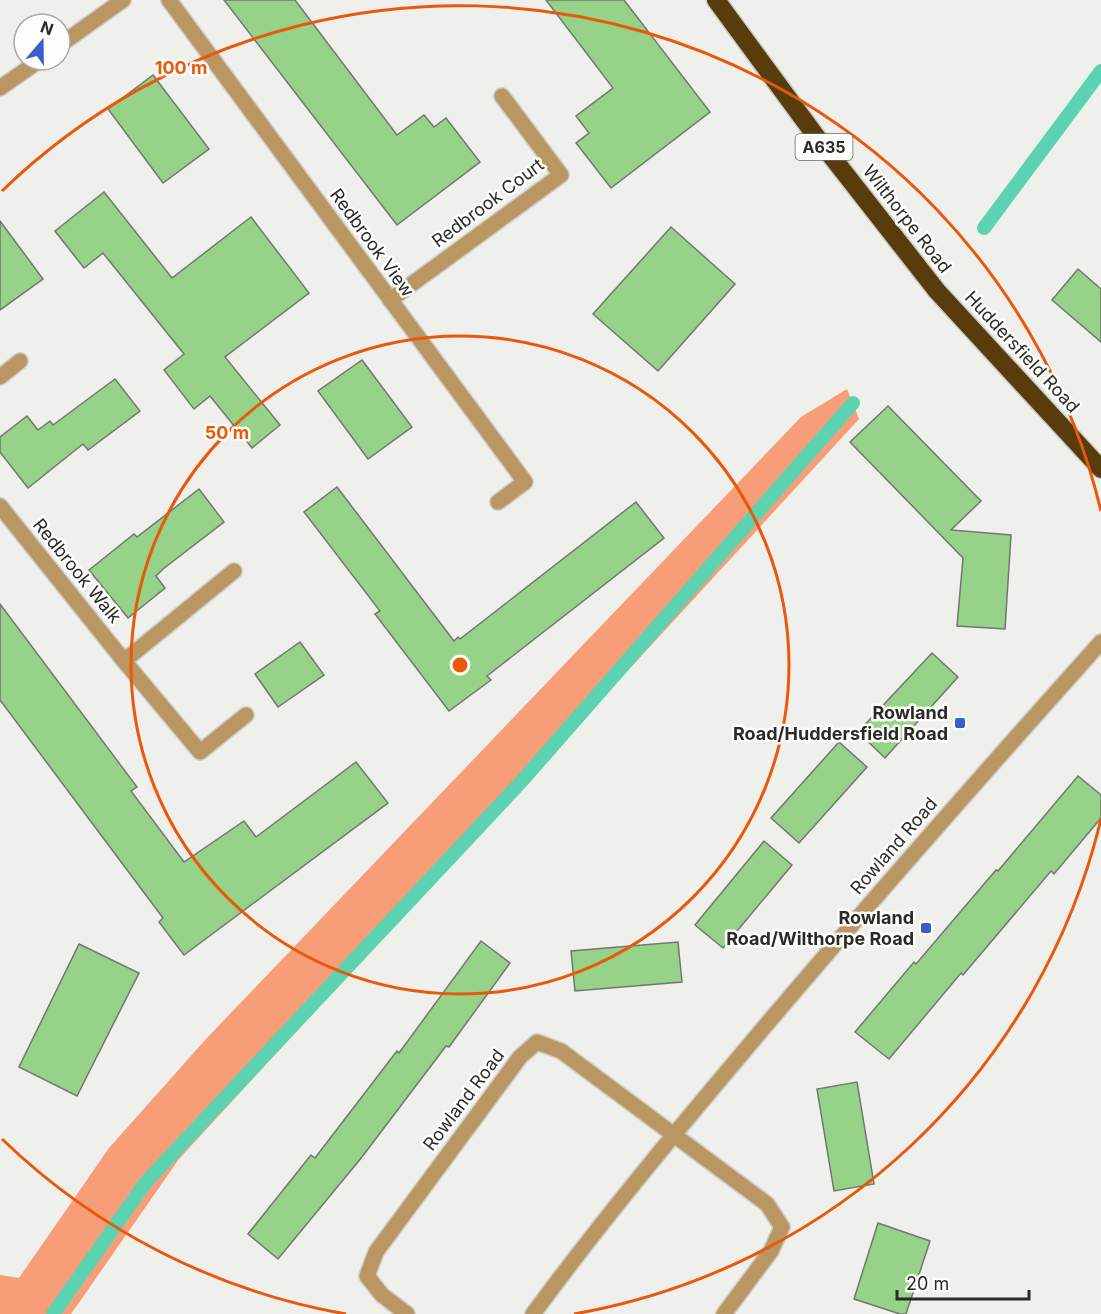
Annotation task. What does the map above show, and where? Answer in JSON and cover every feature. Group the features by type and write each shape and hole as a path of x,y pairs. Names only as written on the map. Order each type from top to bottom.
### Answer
{"highway":[{"name":"Wilthorpe Road","path":"716,0 818,139 937,291"},
{"name":"Huddersfield Road","path":"937,291 1101,469"}],"street":[{"path":"72,36 123,0"},
{"name":"Redbrook View","path":"169,0 525,482 498,502"},
{"path":"0,88 23,72"},
{"name":"Redbrook Court","path":"390,300 561,175 502,96"},
{"path":"0,377 20,362"},
{"name":"Redbrook Walk","path":"0,506 200,752 246,715"},
{"path":"124,661 234,571"},
{"name":"Rowland Road","path":"533,1314 580,1249 674,1134 907,859 1101,642"},
{"name":"Rowland Road","path":"407,1314 382,1295 367,1276 376,1252 520,1057 537,1042 561,1051 767,1204 782,1227 771,1251 724,1314"}],"shaded area":[{"path":"847,389 859,419 179,1159 71,1314 0,1314 0,1275 19,1278 109,1148 206,1039 801,417"}],"building":[{"path":"224,0 295,0 397,135 424,115 434,127 446,118 480,162 397,225"},
{"path":"546,0 624,0 710,112 611,188 576,143 589,133 576,116 613,88"},
{"path":"153,75 209,149 163,183 108,109"},
{"path":"104,192 172,278 251,217 309,293 225,357 280,425 252,448 210,396 194,409 164,370 184,354 103,253 84,268 55,231"},
{"path":"0,221 43,279 0,310"},
{"path":"671,227 735,284 658,371 593,314"},
{"path":"1078,269 1101,289 1101,342 1052,300"},
{"path":"362,360 412,427 368,459 318,391"},
{"path":"115,379 140,411 88,450 83,444 28,488 0,452 0,437 27,416 38,430 50,421 53,425"},
{"path":"888,406 981,501 951,530 1011,535 1005,629 957,626 963,558 850,442"},
{"path":"337,487 454,641 458,637 460,639 636,502 664,538 487,676 491,680 449,711 375,614 380,611 304,512"},
{"path":"199,489 224,522 156,576 165,588 128,618 89,570 134,534 137,537"},
{"path":"0,604 137,787 131,791 184,862 244,821 256,837 356,762 388,803 184,955 159,922 163,918 0,700"},
{"path":"300,642 324,675 278,707 255,674"},
{"path":"932,653 958,677 885,758 858,732"},
{"path":"839,742 867,767 799,843 771,818"},
{"path":"1078,776 1101,795 1101,818 1054,874 1051,871 963,975 961,973 889,1059 855,1032 914,962 916,964 996,870 998,871"},
{"path":"764,841 792,865 723,948 695,925"},
{"path":"481,941 510,963 449,1047 446,1046 362,1157 278,1259 248,1234 311,1155 315,1158 397,1051 399,1053"},
{"path":"678,942 682,982 575,991 571,951"},
{"path":"79,944 139,973 77,1096 19,1067"},
{"path":"857,1082 874,1184 834,1191 817,1089"},
{"path":"878,1223 930,1241 906,1314 854,1299"}],"waterway":[{"path":"984,228 1101,71"},
{"path":"53,1314 146,1182 521,782 853,403"}],"place":[{"name":"Rowland Road/Huddersfield Road","path":"960,723"},
{"name":"Rowland Road/Wilthorpe Road","path":"926,928"}]}
